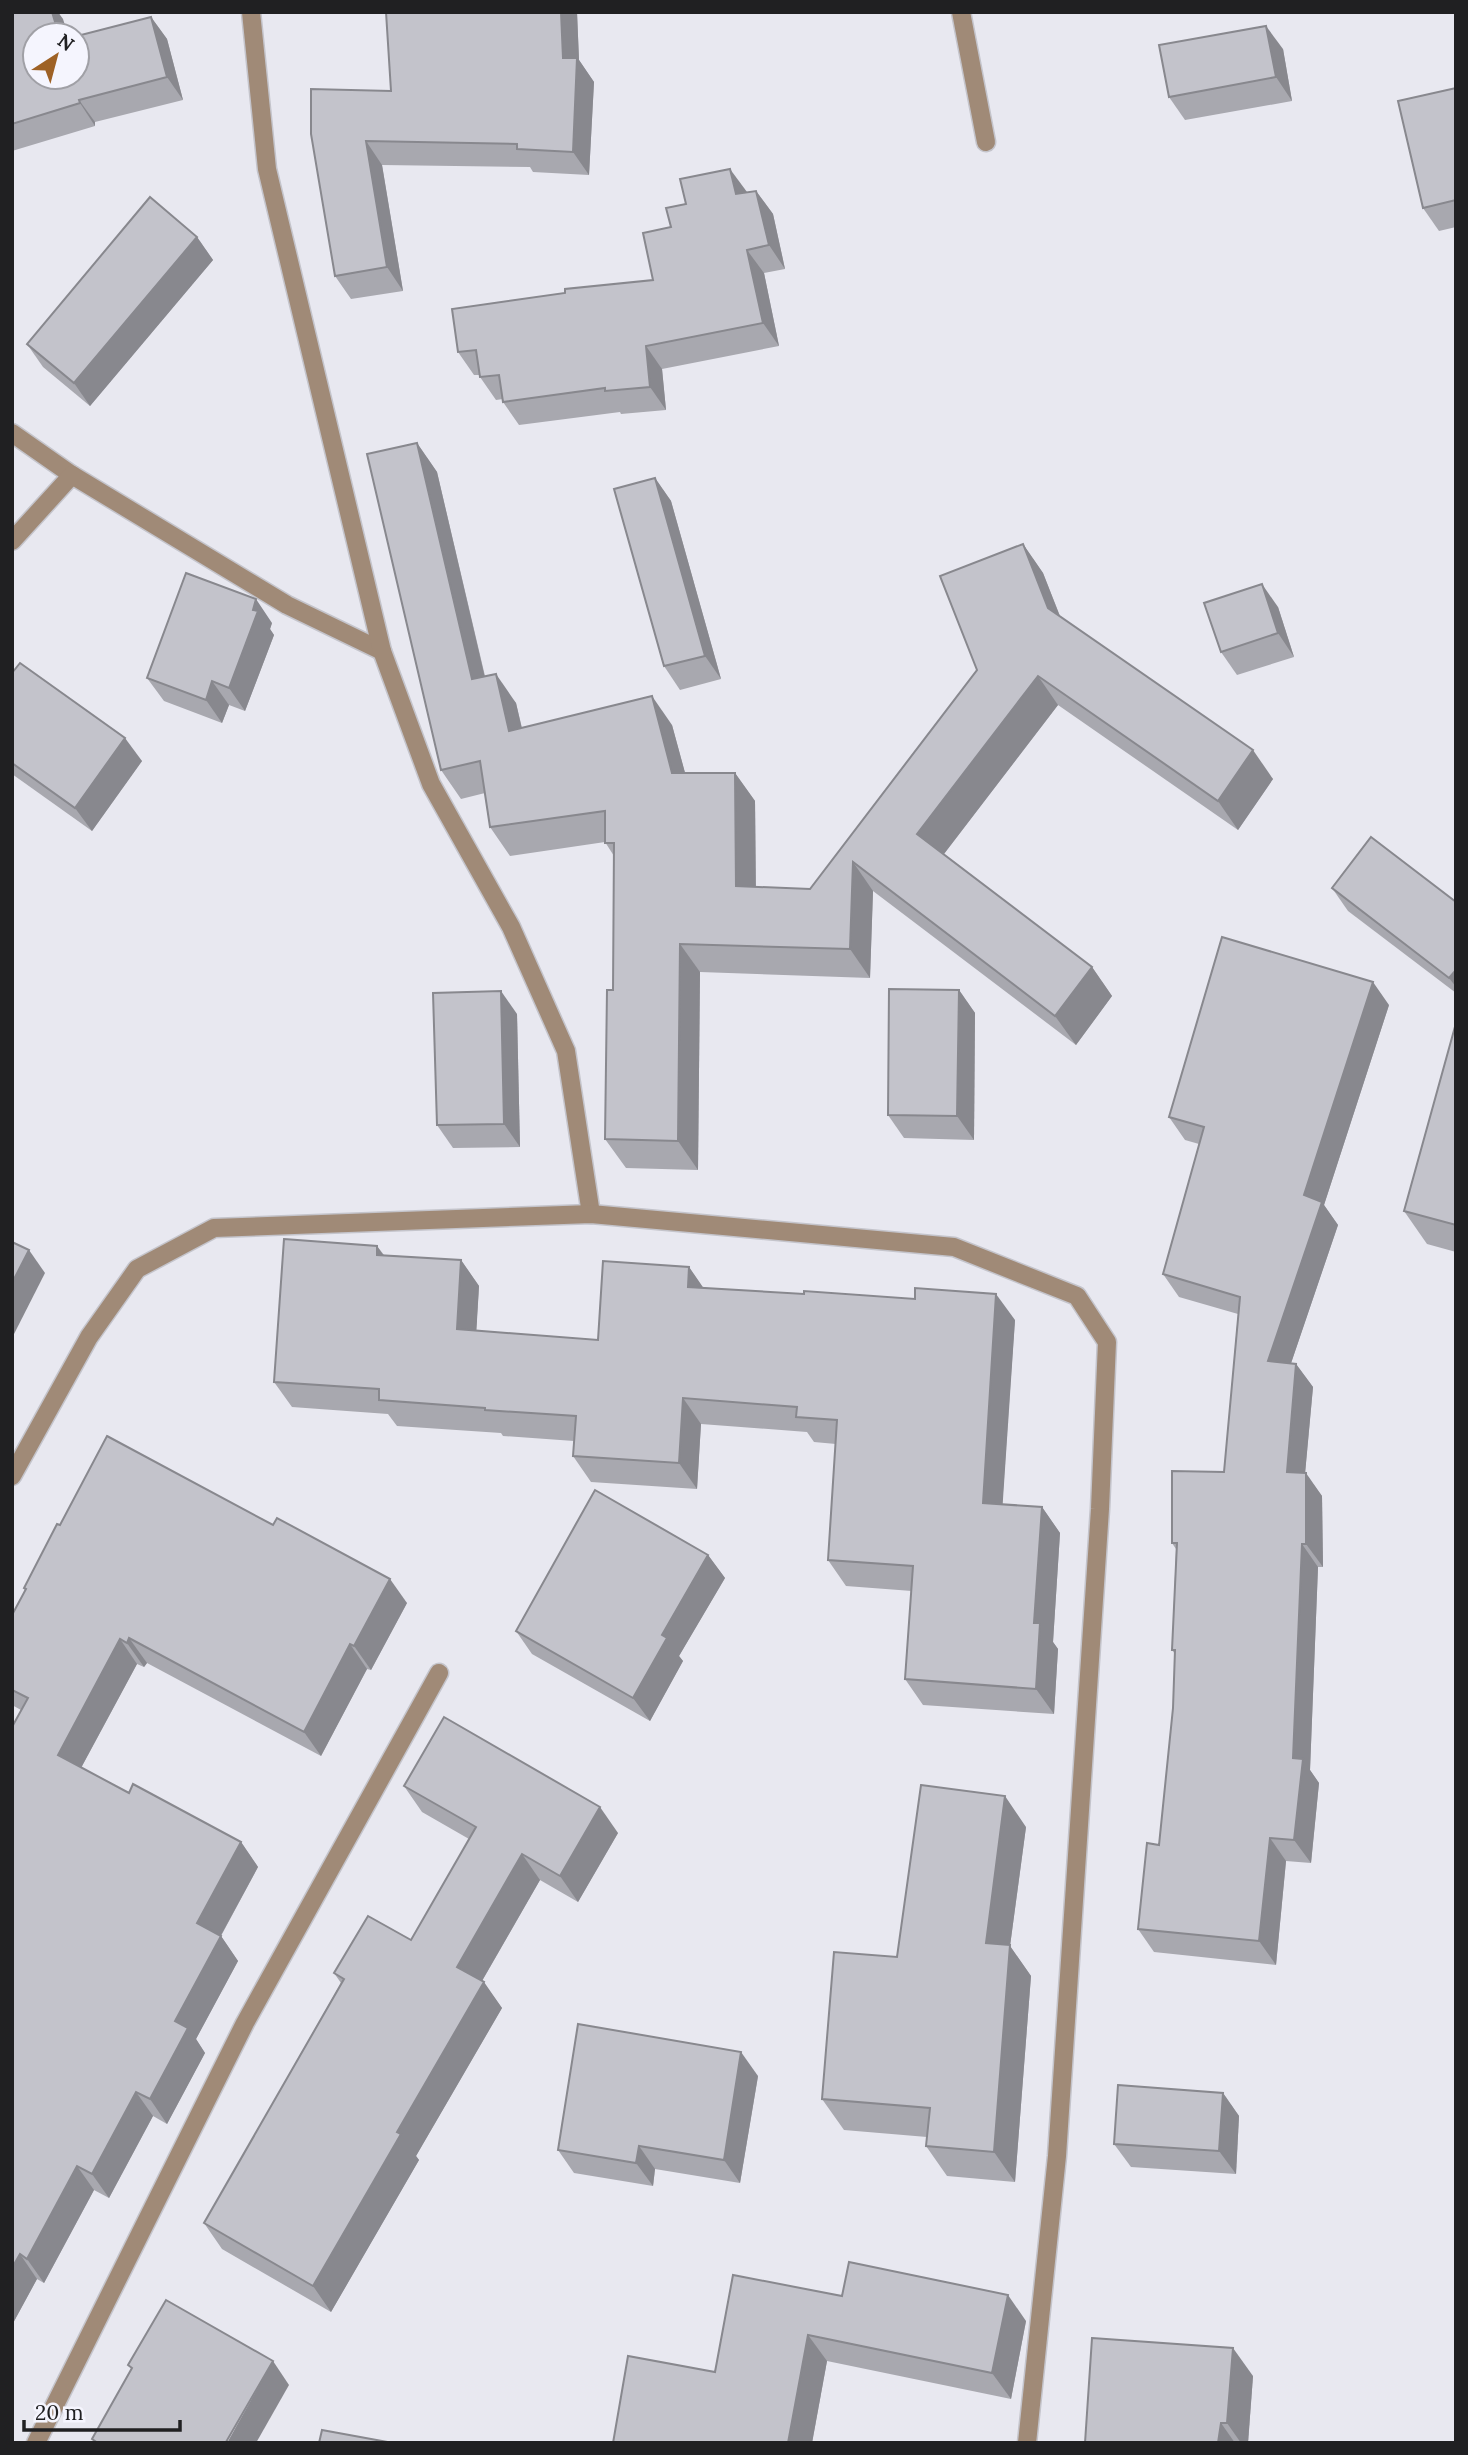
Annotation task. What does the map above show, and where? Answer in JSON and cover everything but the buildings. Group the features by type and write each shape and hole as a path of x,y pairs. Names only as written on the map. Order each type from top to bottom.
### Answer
{"street":[{"path":"251,12 267,169 382,650 431,784 511,928 566,1051 591,1214"},
{"path":"961,12 986,142"},
{"path":"12,433 72,475 287,606 382,650"},
{"path":"12,541 72,475"},
{"path":"12,1476 89,1337 136,1269 214,1228 591,1214 954,1247 1077,1296 1107,1342 1100,1509 1057,2156 1027,2443"},
{"path":"36,2443 245,2023 439,1673"}]}
